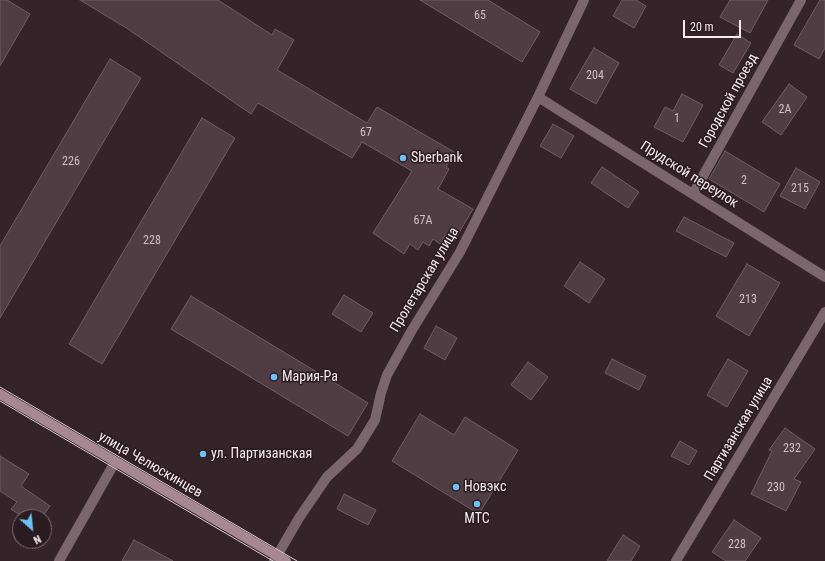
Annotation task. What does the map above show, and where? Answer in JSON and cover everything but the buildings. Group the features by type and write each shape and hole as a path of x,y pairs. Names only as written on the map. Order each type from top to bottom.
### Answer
{"main road":[{"name":"улица Челюскинцев","path":"0,394 275,558 286,561"}],"street":[{"name":"Пролетарская улица","path":"275,558 299,518 327,477 357,449 375,420 387,375 412,330 460,252 538,97 584,0"},
{"name":"Городской проезд","path":"693,194 801,0"},
{"name":"Прудской переулок","path":"538,97 825,277"},
{"name":"Партизанская улица","path":"676,561 825,312"},
{"path":"59,561 115,462"}],"tram line":[{"path":"0,387 297,561"},
{"path":"0,401 273,561"}],"place":[{"name":"Sberbank","path":"403,158"},
{"name":"Мария-Ра","path":"274,377"},
{"name":"ул. Партизанская","path":"203,454"},
{"name":"Новэкс","path":"456,487"},
{"name":"МТС","path":"477,504"}]}
